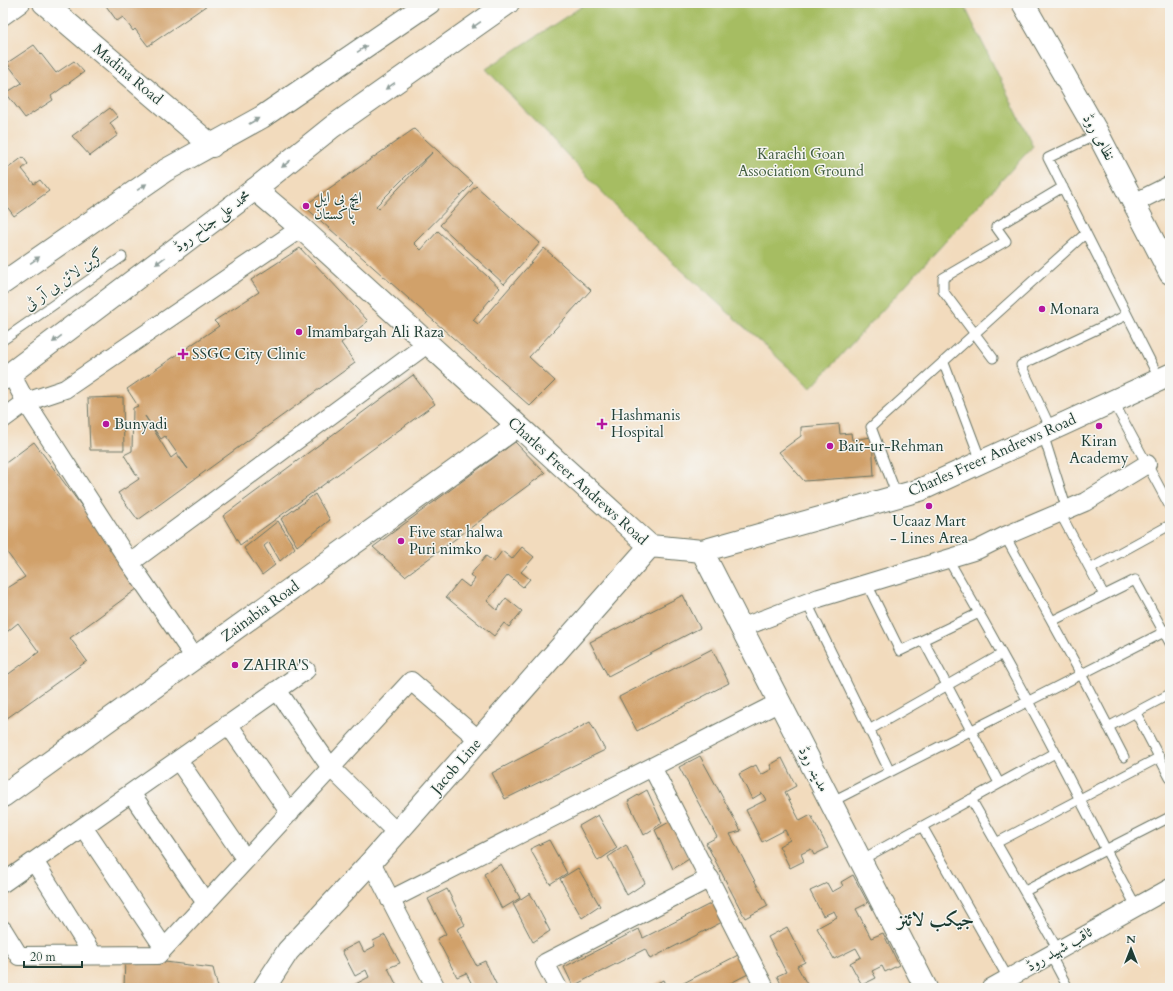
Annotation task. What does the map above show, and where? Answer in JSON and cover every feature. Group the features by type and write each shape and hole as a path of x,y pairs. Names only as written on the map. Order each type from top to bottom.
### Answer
{"main road":[{"name":"Madina Road","path":"44,3 212,146"},
{"name":"محمد علی جناح روڈ","path":"7,377 255,189 332,127 508,3"},
{"name":"نظامی روڈ","path":"1023,3 1098,134 1170,273"},
{"path":"3,282 166,170 212,146 262,117 421,5"},
{"name":"Charles Freer Andrews Road","path":"255,189 300,228 650,546 702,551 920,490 1047,430 1167,378"},
{"name":"Zainabia Road","path":"3,796 517,426"},
{"name":"Jacob Line","path":"264,988 288,951 397,833 650,546"},
{"name":"مدینہ روڈ","path":"702,551 926,988"}],"street":[{"path":"3,16 21,3"},
{"path":"1134,203 1170,185"},
{"path":"3,419 26,402 65,389 300,228"},
{"path":"130,564 427,344"},
{"path":"7,377 26,402 130,564 195,658"},
{"path":"741,628 807,603 977,550 1005,536 1085,502 1147,464"},
{"path":"3,883 306,670"},
{"path":"3,930 20,956 158,955 411,681 479,740"},
{"path":"277,690 331,768 397,833"},
{"path":"390,900 780,702"},
{"path":"228,724 290,813"},
{"path":"178,760 246,860"},
{"path":"652,767 765,988"},
{"path":"131,793 206,903"},
{"path":"83,827 164,948"},
{"path":"34,861 93,955"},
{"path":"371,862 436,988"},
{"path":"558,988 545,962 710,878"},
{"name":"ثاقب شہید روڈ","path":"991,988 1170,888"}],"lane":[{"path":"1098,134 1048,158 1127,315 1167,378"},
{"path":"993,358 943,291 943,278 1006,241 996,227 1063,187"},
{"path":"897,496 871,427 944,363 1086,233"},
{"name":"گرین لائن بی آر ٹی","path":"3,340 122,257"},
{"path":"1104,595 1090,569 1064,512 1047,430 1021,365 1127,315"},
{"path":"944,363 981,461"},
{"path":"1113,401 1170,507"},
{"path":"1090,569 1170,525"},
{"path":"1005,536 1081,674 1124,758"},
{"path":"948,559 1002,654 1079,798 1105,851 1136,906"},
{"path":"1052,621 1135,580 1167,630 1170,643"},
{"path":"867,584 900,651 979,613"},
{"path":"807,603 890,772"},
{"path":"831,802 1167,630"},
{"path":"923,640 999,783"},
{"path":"869,730 1002,654"},
{"path":"1108,727 1170,694"},
{"path":"1136,713 1170,778"},
{"path":"860,860 1055,753"},
{"path":"996,843 1079,798 1160,758"},
{"path":"971,799 1025,891 1054,952 1068,988"},
{"path":"1025,891 1170,817"},
{"path":"922,826 1008,978"}],"green space":[{"name":"Karachi Goan Association Ground","path":"587,3 963,3 1033,146 811,388 641,233 486,69"}],"building":[{"path":"104,3 210,3 148,46 135,29 133,31 123,17 117,21"},
{"path":"34,45 56,73 74,61 84,72 51,96 53,100 25,118 6,93 22,83 7,63"},
{"path":"110,108 118,117 110,123 118,135 90,156 72,136"},
{"path":"414,129 473,183 414,243 421,250 438,231 500,288 473,320 478,324 544,248 591,290 529,357 555,381 530,406 304,206","holes":["433,152 379,209 376,206"]},
{"path":"23,157 28,164 22,169 34,184 40,180 49,191 14,216 5,204 3,206 3,172"},
{"path":"476,186 540,243 504,284 440,225"},
{"path":"300,248 368,321 341,343 355,363 138,520 118,493 139,479 124,455 132,451 133,408 138,406 127,389 219,326 214,321 259,292 251,280","holes":["145,416 161,439 165,436 188,469 176,454 171,458"]},
{"path":"413,375 435,404 240,545 223,516"},
{"name":"Bunyadi","path":"123,397 124,450 90,450 88,398"},
{"name":"Bait-ur-Rehman","path":"839,424 840,434 851,433 852,440 872,437 874,476 804,481 779,452 801,436 801,427"},
{"path":"34,442 141,586 70,638 87,661 3,721 3,672 6,676 39,652 18,623 3,635 3,591 25,577 3,547 3,465"},
{"path":"515,442 545,473 405,576 373,547"},
{"path":"315,494 330,520 297,546 281,519"},
{"path":"278,521 295,548 280,561 269,542 264,546 275,565 262,575 244,548"},
{"path":"522,547 534,557 521,572 530,579 523,587 508,575 487,601 497,610 506,598 522,611 509,627 504,623 494,636 446,597 460,580 469,587 475,579 470,575 486,556 494,562 502,551 512,559"},
{"path":"683,595 700,628 608,676 590,642"},
{"path":"712,649 729,683 637,731 619,697"},
{"path":"590,722 605,750 505,799 492,773"},
{"path":"700,756 741,831 730,834 768,906 745,918 706,843 717,837 679,767"},
{"path":"782,758 796,786 785,792 800,821 811,815 828,848 814,855 811,849 801,854 804,861 790,868 779,846 790,840 785,830 762,842 746,810 766,800 762,793 752,799 739,774 756,765 761,775 772,769 770,765"},
{"path":"647,790 662,823 644,835 628,801"},
{"path":"598,815 617,848 598,861 579,826"},
{"path":"671,821 689,859 673,869 655,830"},
{"path":"549,840 567,873 550,884 530,849"},
{"path":"626,845 645,883 627,895 608,857"},
{"path":"501,864 520,898 502,909 484,874"},
{"path":"578,868 600,906 582,918 560,879"},
{"path":"853,875 868,903 856,909 871,938 883,933 899,965 885,972 882,966 872,971 876,978 862,985 850,963 861,957 856,948 834,959 817,928 837,917 834,911 823,916 810,891 827,883 832,892 843,886 841,882"},
{"path":"447,889 465,925 457,929 476,965 485,961 498,988 474,988 466,973 457,977 437,939 446,934 428,899"},
{"path":"530,893 550,931 533,942 513,904"},
{"path":"716,901 726,920 650,959 645,949 573,986 564,967 639,929 643,938"},
{"path":"787,927 805,962 797,966 809,988 783,988 777,976 786,972 768,937"},
{"path":"385,935 400,963 388,968 398,988 348,988 369,977 366,970 355,976 342,951 359,942 364,952 375,946 373,941"},
{"path":"740,954 750,973 721,988 674,988"},
{"path":"125,957 213,968 218,988 124,988"},
{"path":"663,980 667,988 648,988"}],"place":[{"name":"ایچ بی ایل پاکستان","path":"306,206"},
{"name":"Monara","path":"1042,309"},
{"name":"Imambargah Ali Raza","path":"299,332"},
{"name":"SSGC City Clinic","path":"183,354"},
{"name":"Bunyadi","path":"106,424"},
{"name":"Hashmanis Hospital","path":"602,424"},
{"name":"Kiran Academy","path":"1099,426"},
{"name":"Bait-ur-Rehman","path":"830,446"},
{"name":"Ucaaz Mart - Lines Area","path":"929,506"},
{"name":"Five star halwa Puri nimko","path":"401,541"},
{"name":"ZAHRA'S","path":"235,665"}],"district":[{"name":"جیکب لائنز","path":"936,919"}]}
